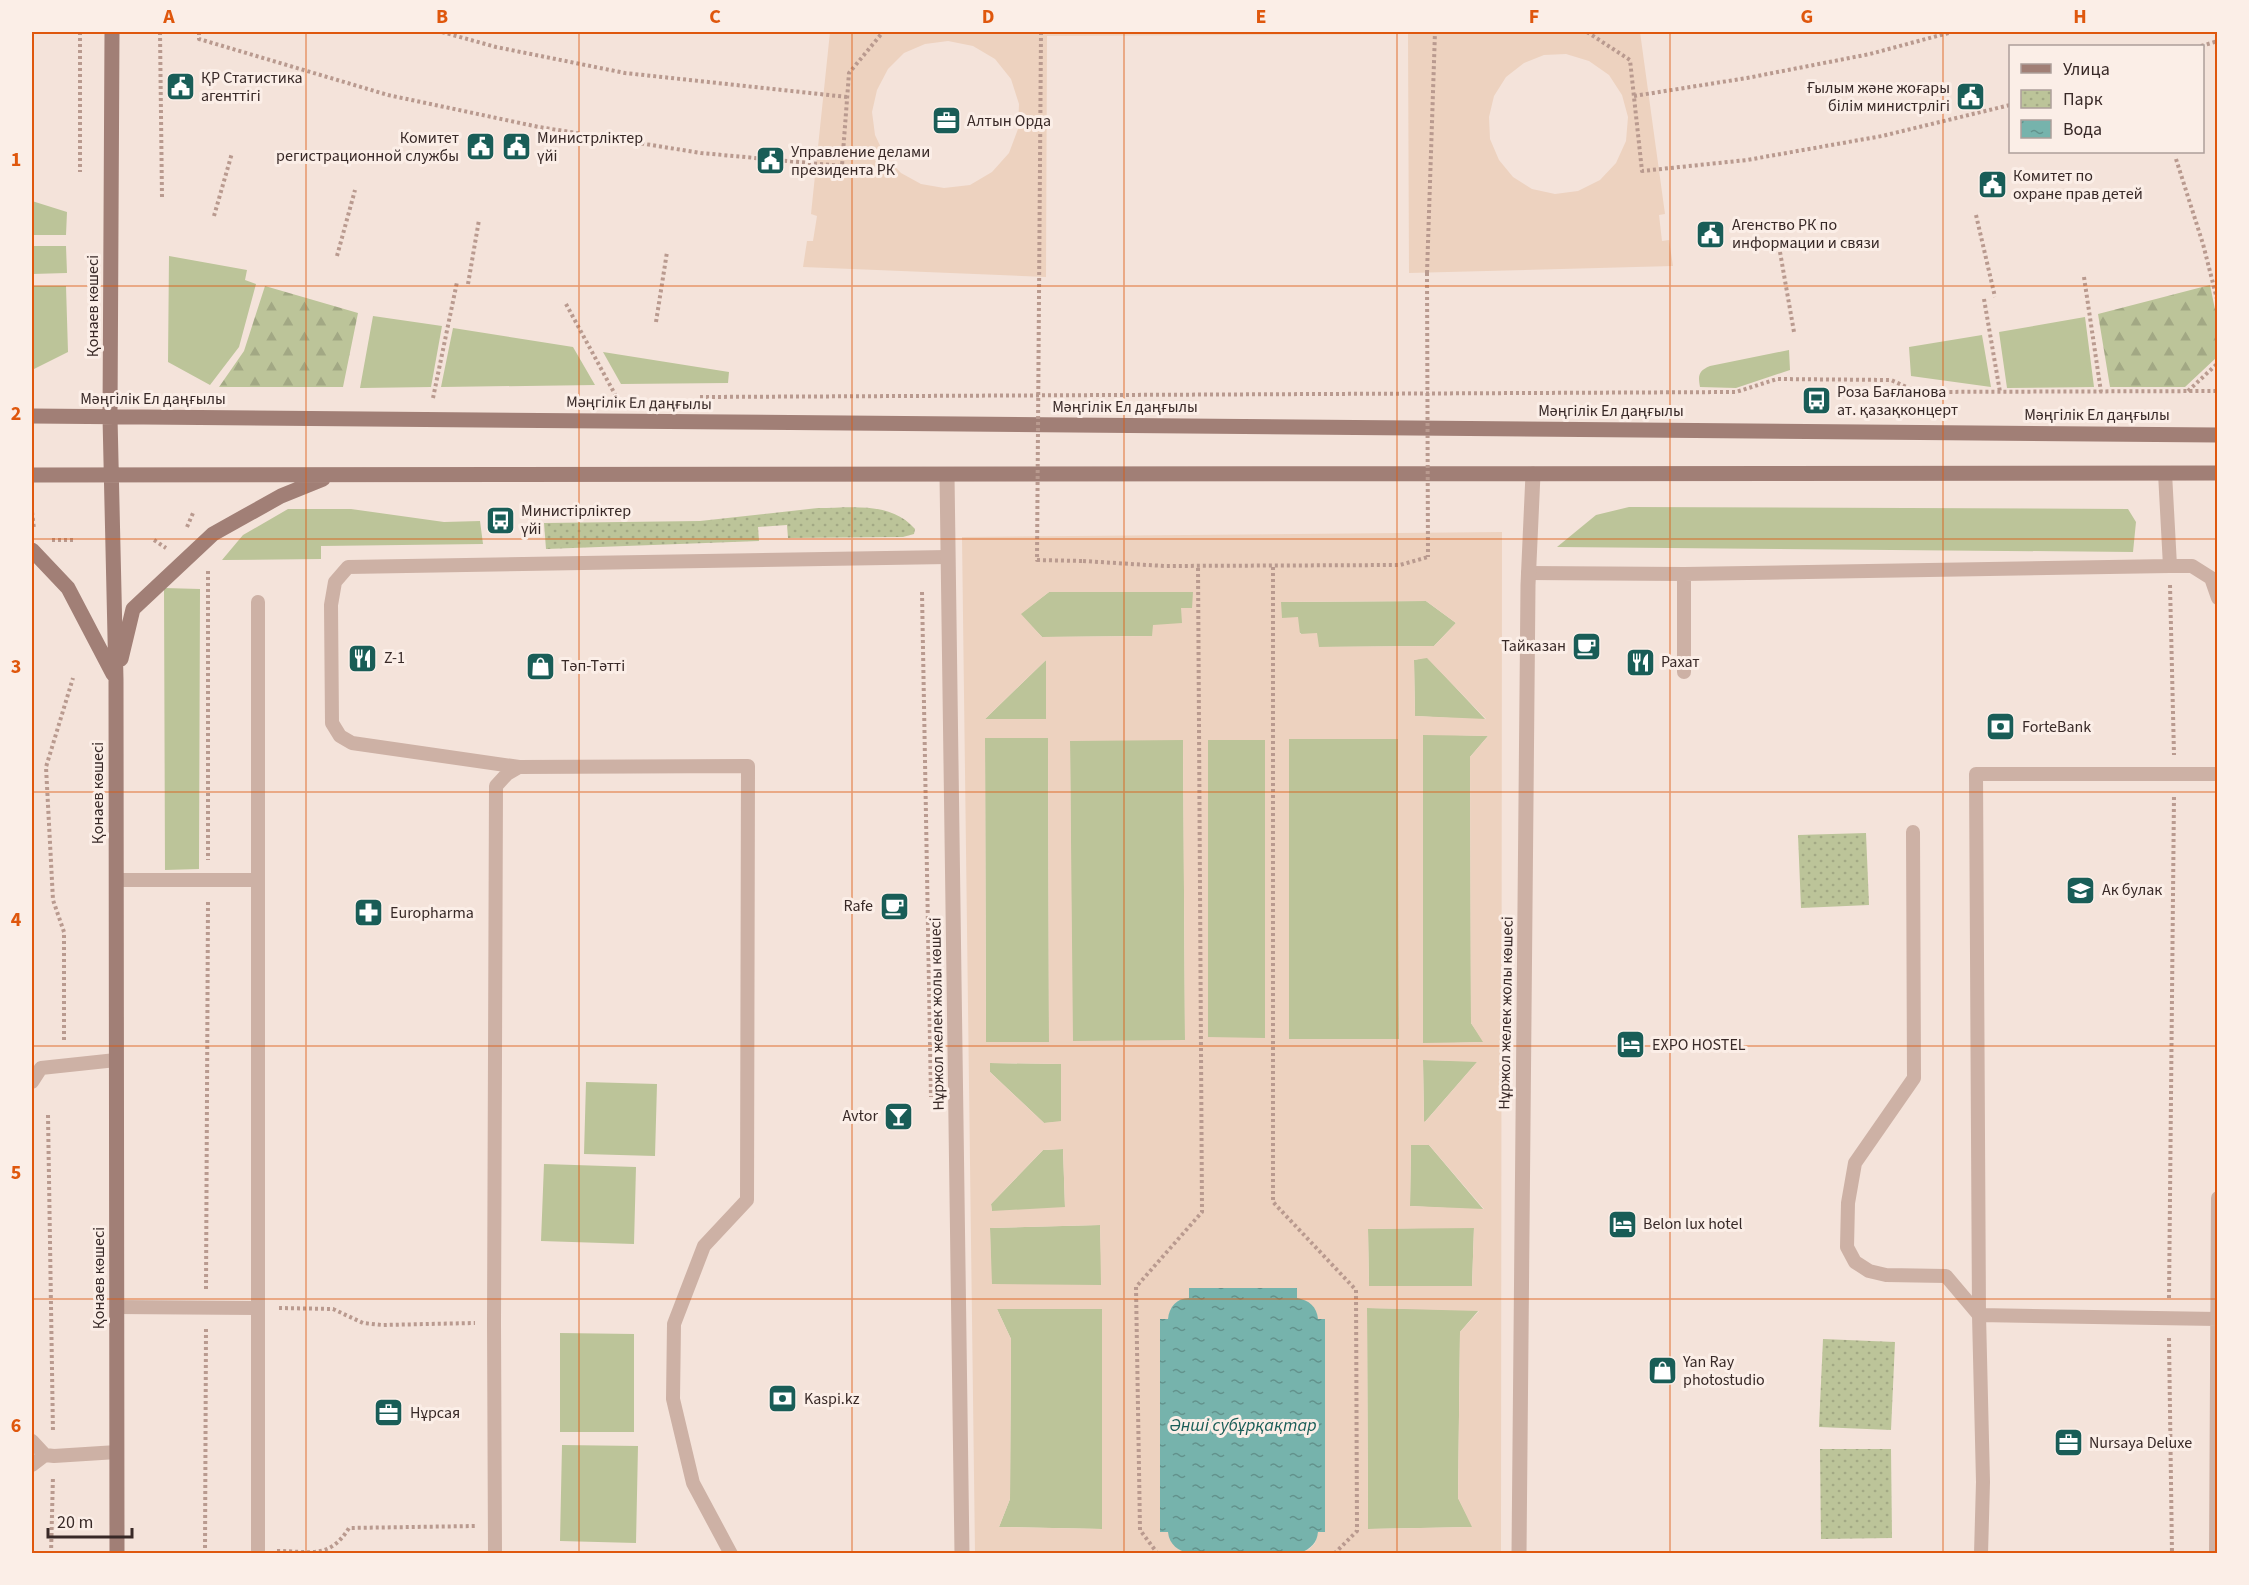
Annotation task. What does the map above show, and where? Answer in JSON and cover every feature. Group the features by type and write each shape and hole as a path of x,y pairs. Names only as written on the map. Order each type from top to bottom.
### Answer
{"main road":[{"name":"Қонаев көшесі","path":"112,32 110,417 116,680 117,1554"},
{"name":"Мәңгілік Ел даңғылы","path":"32,416 2217,435"},
{"path":"32,475 2217,473"},
{"path":"116,680 133,609 183,561 213,534 281,496 331,476"},
{"path":"32,550 68,588 116,680"}],"street":[{"name":"Нұржол желек жолы көшесі","path":"1519,1554 1528,573 1533,474"},
{"name":"Нұржол желек жолы көшесі","path":"947,475 962,1554"}],"lane":[{"path":"2165,473 2170,566"},
{"path":"731,1554 693,1483 673,1399 674,1324 704,1246 747,1200 748,766 519,767 352,743 340,736 332,723 331,605 335,582 348,567 948,557"},
{"path":"1528,573 1684,574 2170,566 2192,567 2211,578 2217,598"},
{"path":"1684,574 1684,672"},
{"path":"258,602 258,1553"},
{"path":"495,1554 496,786 507,774 519,767"},
{"path":"1981,1554 1983,1482 1979,1315 1976,774 2217,774"},
{"path":"1913,832 1914,1078 1855,1163 1848,1203 1847,1246 1855,1262 1869,1271 1886,1275 1946,1276 1979,1315 2217,1318"},
{"path":"116,880 258,880"},
{"path":"32,1082 36,1064 117,1060"},
{"path":"2216,1554 2217,1198"},
{"path":"117,1307 258,1308"},
{"path":"32,1441 50,1456"},
{"path":"32,1465 50,1456 117,1452"}],"path":[{"path":"80,32 80,172"},
{"path":"160,32 162,198"},
{"path":"199,32 199,39 388,95 539,128 701,153 842,166 849,73 883,32"},
{"path":"442,32 496,47 626,73 847,97"},
{"path":"1041,32 1037,560 1274,567 1400,565 1428,557 1427,273 1435,32"},
{"path":"1587,32 1630,60 1642,171 1747,160 1882,136 2009,105"},
{"path":"1634,96 1747,78 1847,58 1952,32"},
{"path":"214,216 232,153"},
{"path":"2176,159 2204,244 2217,303"},
{"path":"337,256 355,190"},
{"path":"1976,215 1995,297"},
{"path":"468,284 478,220"},
{"path":"656,322 667,252"},
{"path":"1780,252 1794,332"},
{"path":"2084,277 2102,392"},
{"path":"433,398 457,282"},
{"path":"1984,299 2000,392"},
{"path":"567,304 616,398"},
{"path":"2188,391 2217,363"},
{"path":"699,398 1736,392 1777,379 1891,381 1918,392 2217,391"},
{"path":"422,398 444,398"},
{"path":"605,398 628,398"},
{"path":"1158,1554 1140,1530 1136,1287 1202,1212 1198,566"},
{"path":"2170,566 2175,774 2169,1319 2172,1554"},
{"path":"1274,567 1273,1202 1356,1290 1357,1532 1334,1554"},
{"path":"205,1554 208,572"},
{"path":"922,592 931,1102"},
{"path":"64,1040 64,932 53,900 46,767 73,678"},
{"path":"48,1115 51,1554"},
{"path":"258,1308 333,1309 363,1323 382,1325 468,1323"},
{"path":"258,1553 327,1551 340,1542 348,1528 468,1527"}],"green space":[{"path":"32,201 67,212 66,235 32,235"},
{"path":"32,246 66,246 67,273 32,274"},
{"path":"169,256 247,270 245,280 256,284 239,347 210,385 168,362"},
{"path":"2210,285 2217,319 2217,357 2185,387 2110,387 2098,314"},
{"path":"32,286 66,286 68,352 32,370"},
{"path":"265,286 358,313 343,387 219,387 244,351"},
{"path":"373,316 442,326 431,387 360,388"},
{"path":"2085,317 2094,387 2007,388 1999,332"},
{"path":"453,328 573,347 595,385 441,387"},
{"path":"1982,335 1991,387 1911,376 1909,347"},
{"path":"1789,350 1790,370 1736,388 1700,387 1700,374 1710,366"},
{"path":"603,352 729,372 728,383 621,384"},
{"path":"857,507 882,510 905,520 915,529 914,534 903,537 788,538 787,525 758,527 759,541 546,549 544,523 700,521 818,508"},
{"path":"1629,507 2128,509 2136,522 2133,552 1557,547 1596,515"},
{"path":"288,509 351,509 444,522 480,521 483,544 321,546 321,559 222,560 243,535"},
{"path":"164,588 200,589 199,869 165,870"},
{"path":"1049,592 1193,592 1193,608 1182,624 1153,636 1042,637 1020,614"},
{"path":"1426,601 1456,623 1434,646 1318,647 1281,618 1281,602"},
{"path":"1427,657 1486,720 1415,716 1414,660"},
{"path":"1046,660 1046,719 985,719"},
{"path":"1423,734 1488,736 1470,757 1471,1023 1484,1042 1423,1044"},
{"path":"985,738 1048,738 1049,1042 986,1042"},
{"path":"1265,739 1265,1038 1208,1038 1207,740"},
{"path":"1289,739 1398,739 1399,1039 1289,1039"},
{"path":"1070,740 1183,740 1185,1041 1072,1041"},
{"path":"1866,833 1869,905 1801,908 1798,835"},
{"path":"1423,1060 1478,1061 1424,1123"},
{"path":"990,1063 1061,1064 1061,1122 1044,1123 990,1072"},
{"path":"586,1082 657,1084 655,1156 584,1154"},
{"path":"1411,1145 1429,1145 1484,1210 1410,1206"},
{"path":"1063,1149 1065,1208 992,1212 991,1204 1043,1150"},
{"path":"544,1164 636,1167 634,1244 541,1241"},
{"path":"1100,1225 1102,1285 991,1285 990,1228"},
{"path":"1474,1227 1472,1286 1369,1287 1368,1229"},
{"path":"1367,1308 1479,1310 1460,1332 1458,1498 1473,1527 1368,1529"},
{"path":"997,1309 1102,1309 1102,1529 999,1527 1010,1499 1011,1339"},
{"path":"560,1333 634,1334 634,1432 560,1432"},
{"path":"1823,1339 1895,1342 1891,1430 1819,1427"},
{"path":"562,1445 638,1446 636,1543 560,1541"},
{"path":"1820,1449 1891,1449 1892,1538 1821,1539"}],"shaded area":[{"path":"830,32 1640,32 1665,214 1659,215 1662,241 1669,240 1673,266 1409,273 1408,34 1047,36 1046,277 803,267 807,241 813,241 817,216 811,214","holes":["948,41 973,46 995,59 1011,79 1019,104 1018,129 1009,153 992,172 970,185 944,188 921,184 901,173 885,156 875,135 872,112 877,90 888,69 904,53 925,44","1566,54 1589,61 1609,75 1622,95 1628,117 1626,141 1616,163 1600,180 1578,191 1555,194 1532,189 1513,177 1499,160 1490,139 1489,117 1494,96 1506,77 1524,63 1544,55"]},
{"path":"1502,532 1501,1553 1297,1553 1309,1549 1315,1543 1318,1532 1325,1532 1325,1319 1318,1319 1297,1298 1296,1288 1190,1288 1189,1298 1177,1302 1171,1308 1168,1319 1161,1319 1160,1531 1168,1532 1189,1553 1101,1554 1100,1551 975,1553 962,537","holes":["1049,592 1193,592 1192,608 1181,608 1182,623 1153,625 1152,636 1042,637 1021,614","1426,601 1456,623 1434,646 1319,647 1317,633 1300,634 1298,617 1282,618 1281,602","1427,658 1486,719 1415,716 1414,660","1046,660 1046,719 985,719","1423,735 1488,736 1470,757 1471,1023 1483,1042 1423,1043","985,738 1048,738 1049,1042 986,1042","1289,739 1398,739 1399,1039 1289,1039","1183,740 1185,1040 1073,1041 1070,741","1208,740 1265,740 1265,1038 1208,1037","1423,1060 1477,1062 1425,1122","990,1063 1061,1064 1061,1121 1044,1123 990,1072","1411,1145 1429,1145 1484,1209 1410,1206","1063,1149 1065,1207 992,1211 991,1204 1043,1150","1100,1225 1101,1285 992,1284 990,1228","1474,1228 1472,1286 1369,1286 1368,1229","1367,1308 1479,1311 1460,1332 1458,1498 1472,1527 1368,1529","997,1309 1102,1309 1102,1529 999,1527 1010,1499 1011,1339"]}],"water":[{"name":"Әнші субұрқақтар","path":"1189,1288 1297,1288 1297,1298 1312,1305 1318,1319 1325,1319 1325,1532 1318,1532 1313,1545 1301,1553 1189,1553 1175,1547 1168,1532 1160,1532 1160,1319 1168,1319 1174,1304 1189,1298"}],"place":[{"name":"ҚР Статистика агенттігі","path":"180,87"},
{"name":"Ғылым және жоғары білім министрлігі","path":"1971,97"},
{"name":"Алтын Орда","path":"946,121"},
{"name":"Комитет регистрационной службы","path":"480,147"},
{"name":"Министрліктер үйі","path":"516,147"},
{"name":"Управление делами президента РК","path":"770,161"},
{"name":"Комитет по охране прав детей","path":"1992,185"},
{"name":"Агенство РК по информации и связи","path":"1711,234"},
{"name":"Роза Бағланова ат. қазақконцерт","path":"1816,401"},
{"name":"Министірліктер үйі","path":"500,520"},
{"name":"Тайказан","path":"1587,646"},
{"name":"Z-1","path":"363,658"},
{"name":"Рахат","path":"1640,662"},
{"name":"Тәп-Тәтті","path":"540,666"},
{"name":"ForteBank","path":"2001,727"},
{"name":"Ак булак","path":"2081,890"},
{"name":"Rafe","path":"894,906"},
{"name":"Europharma","path":"369,913"},
{"name":"EXPO HOSTEL","path":"1631,1045"},
{"name":"Avtor","path":"899,1116"},
{"name":"Belon lux hotel","path":"1622,1224"},
{"name":"Yan Ray photostudio","path":"1662,1371"},
{"name":"Kaspi.kz","path":"783,1399"},
{"name":"Нұрсая","path":"389,1413"},
{"name":"Nursaya Deluxe","path":"2068,1443"}]}
